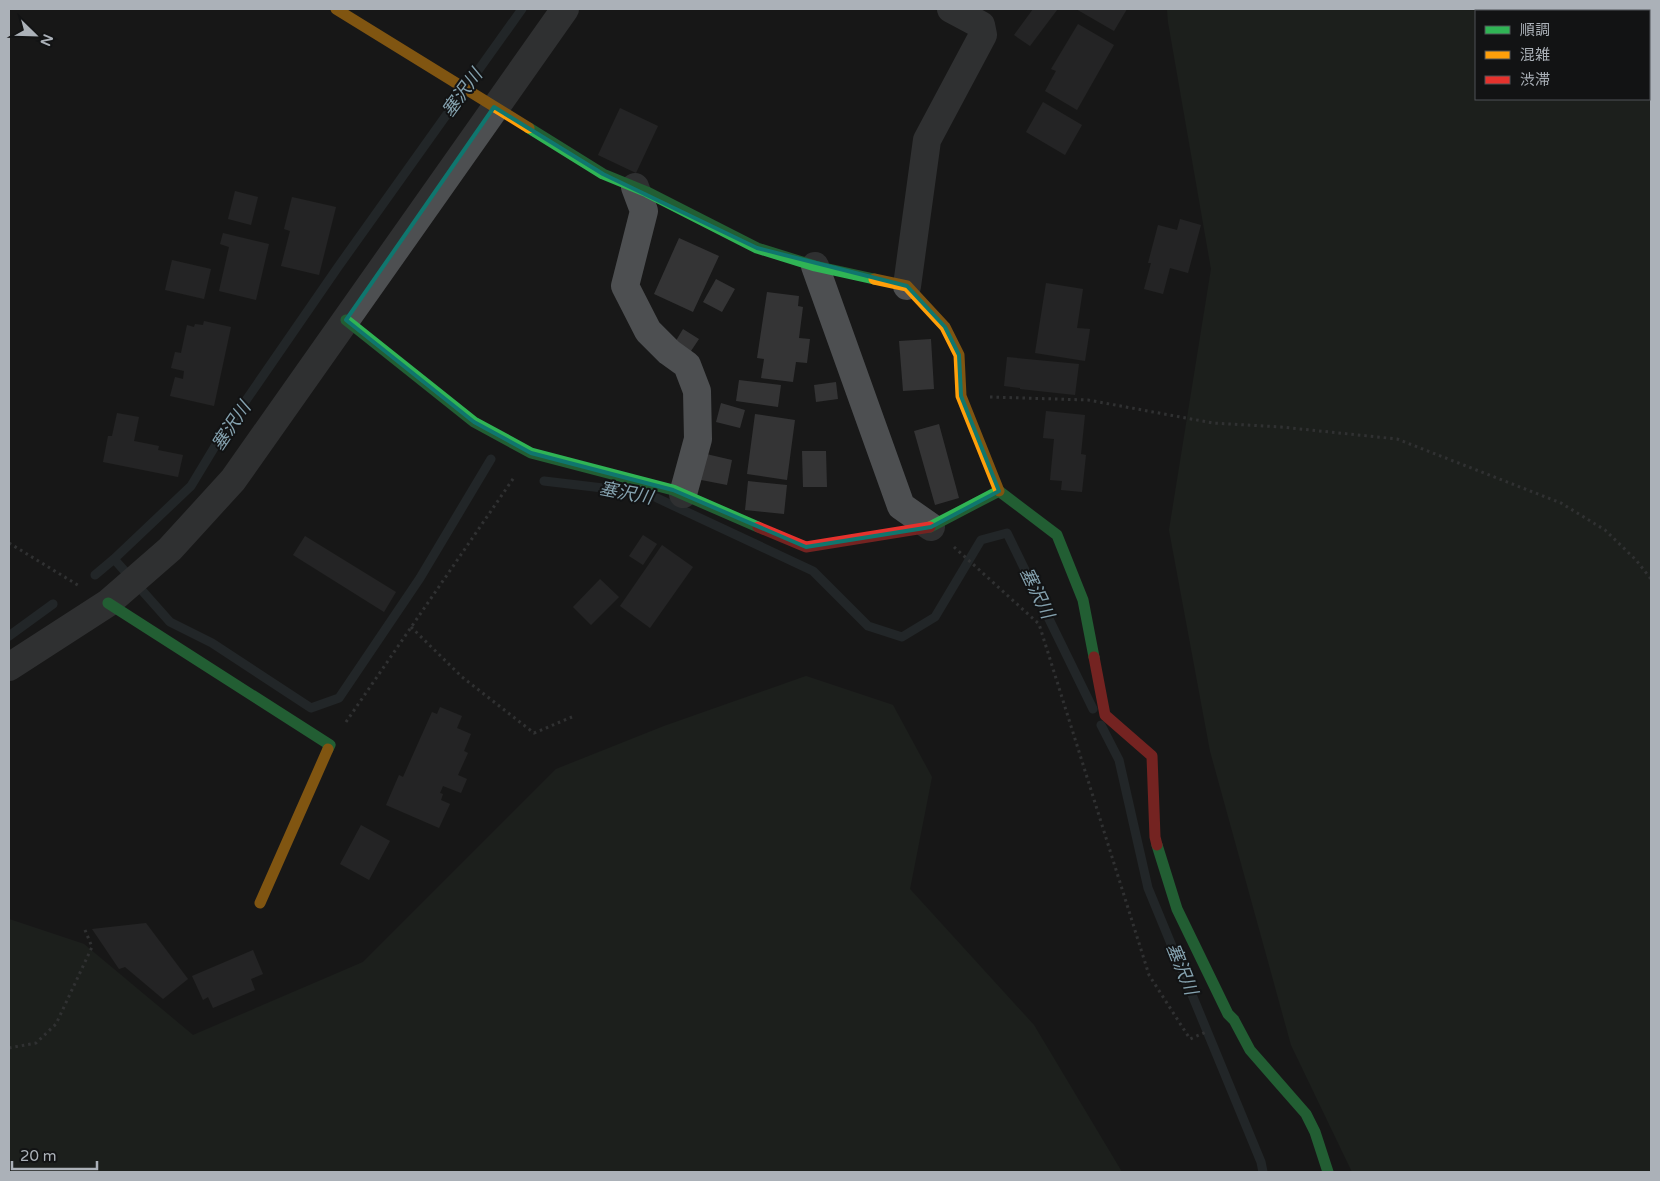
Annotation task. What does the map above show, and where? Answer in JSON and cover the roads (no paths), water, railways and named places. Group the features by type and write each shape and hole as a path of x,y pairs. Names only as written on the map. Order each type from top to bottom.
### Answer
{"street":[{"path":"336,9 603,174 635,187 757,248 815,266 907,286 945,328 959,355 961,396 999,491 1057,535 1083,600 1105,715 1152,756 1155,837 1177,909 1228,1014 1234,1020 1250,1050 1306,1114 1315,1132 1328,1172"},
{"path":"9,667 108,602 170,549 233,480 564,9"},
{"path":"907,286 927,140 983,35 981,25 951,9"},
{"path":"635,187 644,211 625,286 648,331 669,352 687,365 697,391 698,439 683,494"},
{"path":"815,266 901,506 931,527"},
{"path":"346,320 474,422 531,453 673,490 806,547 931,527 999,491"},
{"path":"108,602 330,745 260,903"}],"waterway":[{"name":"塞沢川","path":"95,575 191,486 220,438 338,267 522,9"},
{"name":"塞沢川","path":"114,559 170,622 212,643 311,708 339,698 420,578 491,459"},
{"name":"塞沢川","path":"544,481 628,491"},
{"name":"塞沢川","path":"657,498 813,571 868,626 902,637 935,617 981,540 1007,533 1093,709"},
{"name":"塞沢川","path":"9,636 53,604"},
{"name":"塞沢川","path":"1101,725 1119,760 1148,888 1261,1162 1263,1172"}]}
